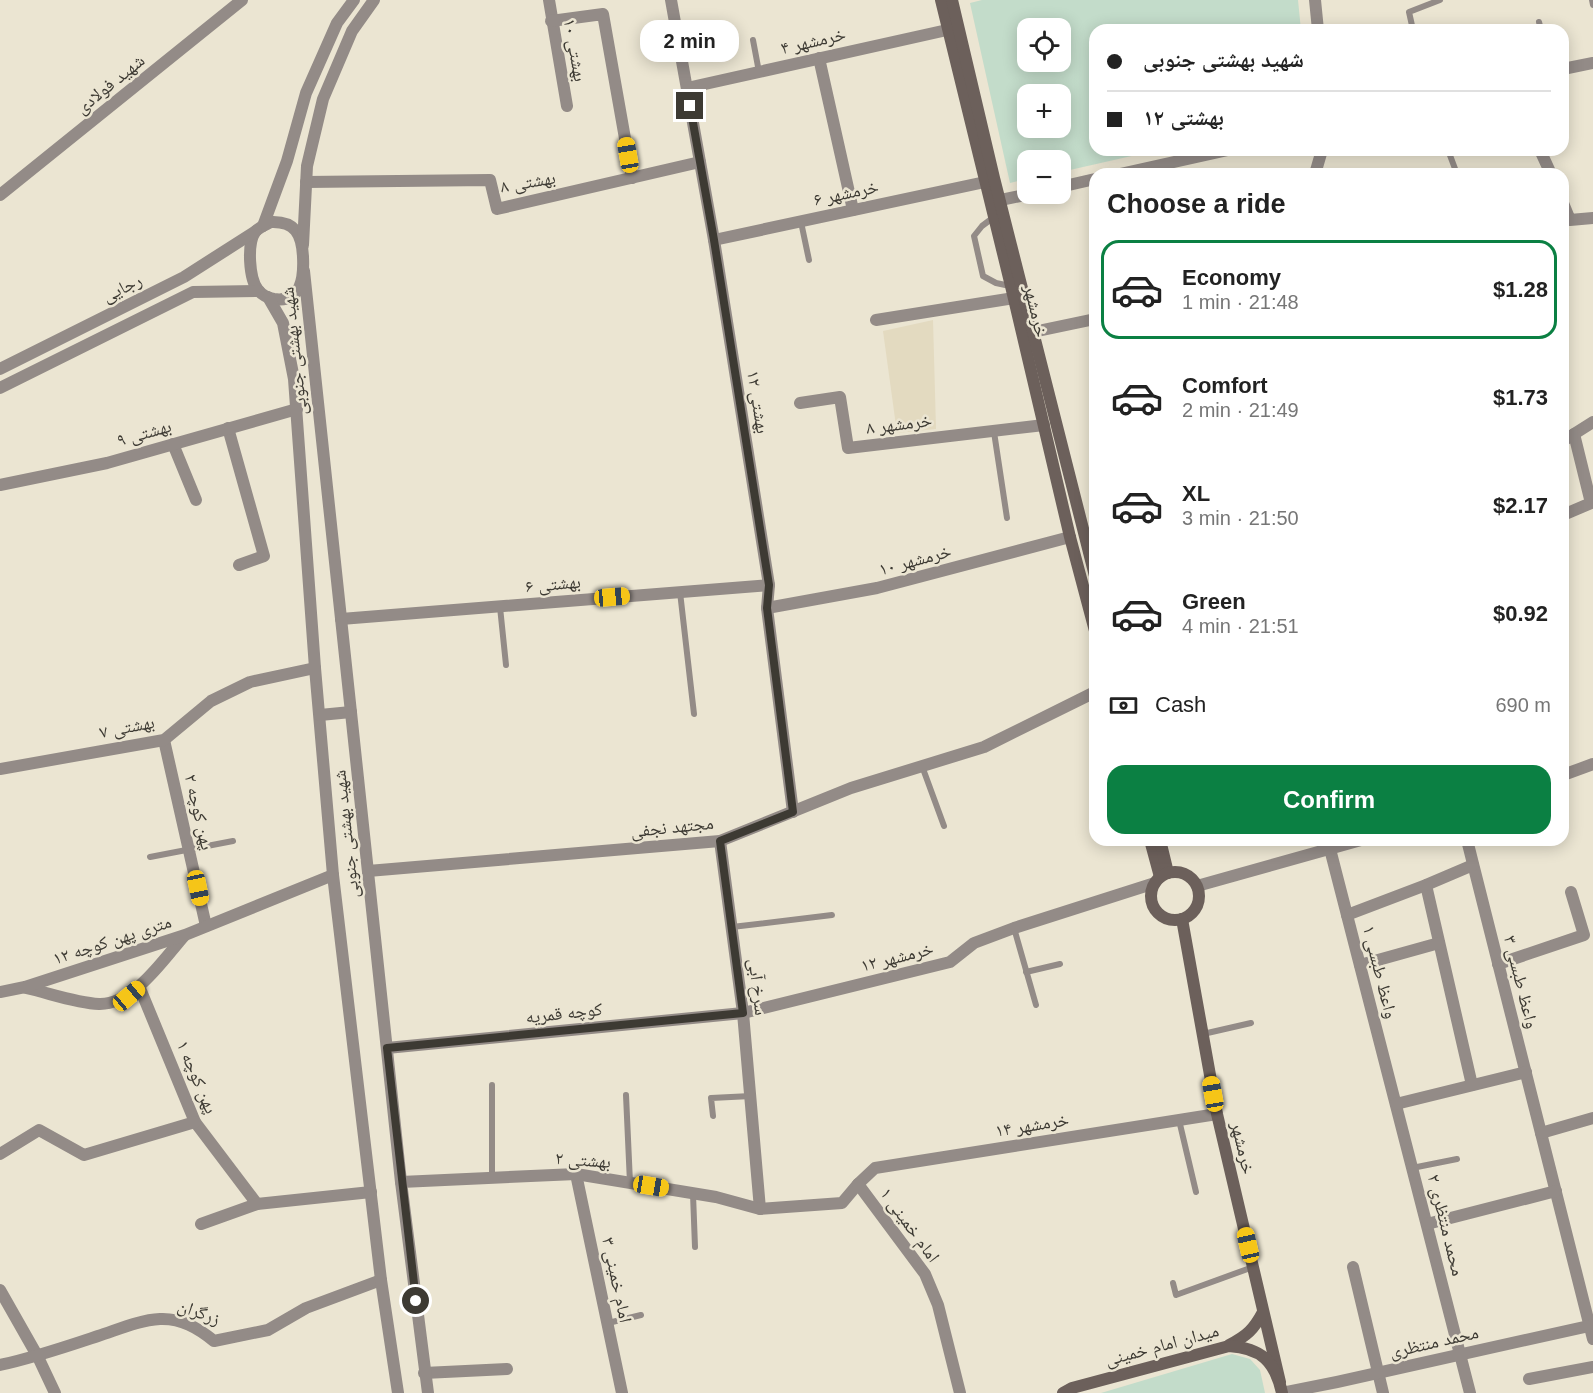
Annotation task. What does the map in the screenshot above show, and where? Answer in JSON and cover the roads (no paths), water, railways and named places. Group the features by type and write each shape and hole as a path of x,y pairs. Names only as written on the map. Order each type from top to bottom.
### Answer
{"main road":[{"name":"خرمشهر","path":"941,0 985,182 995,201"},
{"name":"خرمشهر","path":"952,0 1044,425 1089,608"},
{"name":"خرمشهر","path":"1015,289 1033,332 1089,552"},
{"path":"1152,846 1161,878"},
{"path":"1160,846 1161,878 1152,891 1151,899 1154,907 1159,914 1174,920 1190,915 1199,902 1197,886 1188,875 1181,873 1161,878"},
{"name":"خرمشهر","path":"1182,919 1217,1114 1282,1389"},
{"path":"1228,1346 1243,1338 1255,1326 1263,1312"},
{"name":"میدان امام خمینی","path":"1063,1393 1072,1388 1228,1346 1246,1347 1261,1354 1272,1367 1282,1389"}],"street":[{"name":"شهید فولادی","path":"0,195 242,0"},
{"path":"354,0 337,22 306,93 287,161 259,228 252,239 250,248 253,281 264,294 279,299 294,293 300,287 303,279 307,166 323,99 352,31 374,0"},
{"name":"بهشتی ۱۰","path":"549,0 567,106"},
{"name":"بهشتی ۱۲","path":"672,0 714,240 769,585 767,608 793,812"},
{"path":"1315,0 1317,24"},
{"path":"551,21 603,14 632,178"},
{"name":"خرمشهر ۴","path":"687,88 947,30"},
{"path":"819,58 853,210"},
{"path":"1569,68 1593,63"},
{"path":"1147,168 1201,156"},
{"name":"بهشتی ۸","path":"306,182 490,180 498,209 700,162"},
{"path":"1071,184 1089,180"},
{"name":"خرمشهر ۶","path":"714,240 985,182"},
{"path":"995,201 1017,197"},
{"path":"1569,218 1570,220 1593,218"},
{"path":"259,228 271,222 288,224 295,230 303,245"},
{"name":"رجایی","path":"0,369 184,277 259,228"},
{"name":"شهید بهشتی جنوبی","path":"304,271 401,1182 428,1393"},
{"path":"876,320 1015,289"},
{"name":"رجایی","path":"0,388 193,292 264,294"},
{"name":"شهید بهشتی جنوبی","path":"264,294 283,323 294,379 333,874 381,1280 398,1393"},
{"path":"1033,332 1089,320"},
{"name":"خرمشهر ۸","path":"800,403 840,398 848,448 1044,425"},
{"name":"بهشتی ۹","path":"0,485 107,463 297,409"},
{"path":"1569,436 1593,422"},
{"path":"228,428 264,556 239,565"},
{"path":"1569,440 1591,504 1569,513"},
{"path":"174,444 196,500"},
{"name":"خرمشهر ۱۰","path":"767,608 877,588 1070,537"},
{"name":"بهشتی ۶","path":"341,619 769,585"},
{"name":"بهشتی ۷","path":"0,769 164,740 211,701 250,682 315,668"},
{"name":"مجتهد نجفی","path":"368,871 720,841 851,788 984,747 1089,695"},
{"path":"320,715 351,712"},
{"name":"پهن کوچه ۲","path":"164,740 206,927"},
{"path":"1569,773 1593,764"},
{"name":"سرخ آبی","path":"720,841 743,1013 760,1209"},
{"path":"1197,886 1340,846"},
{"name":"واعظ طبسی ۳","path":"1468,846 1592,1325 1593,1340"},
{"name":"واعظ طبسی ۱","path":"1330,849 1396,1104"},
{"path":"1347,915 1473,865"},
{"name":"۱۲ متری پهن کوچه","path":"0,992 25,987 185,935 333,874"},
{"name":"خرمشهر ۱۲","path":"743,1013 950,962 974,943 1161,878"},
{"path":"1426,885 1472,1085"},
{"path":"1498,964 1584,935 1571,892"},
{"path":"25,987 87,1002 101,1004 115,1002 129,996 185,935"},
{"path":"1360,965 1439,943"},
{"name":"پهن کوچه ۱","path":"139,986 195,1122 257,1204"},
{"name":"کوچه قمریه","path":"387,1048 743,1013"},
{"path":"1396,1104 1526,1072"},
{"name":"محمد منتظری ۲","path":"1396,1104 1470,1393"},
{"name":"خرمشهر ۱۴","path":"858,1184 874,1168 1217,1114"},
{"path":"1541,1133 1593,1118"},
{"path":"0,1154 39,1130 84,1155 195,1122"},
{"name":"بهشتی ۲","path":"401,1182 576,1174 716,1197 760,1209 842,1203 858,1184"},
{"name":"امام خمینی ۳","path":"576,1174 622,1393"},
{"name":"امام خمینی ۱","path":"858,1184 925,1275 938,1305 960,1393"},
{"path":"1427,1224 1556,1191"},
{"path":"201,1224 257,1204 371,1192"},
{"path":"1353,1267 1383,1393"},
{"name":"زرگران","path":"0,1365 38,1357 141,1322 160,1319 180,1321 199,1329 214,1341 268,1330 306,1308 381,1280"},
{"path":"0,1290 38,1357 55,1393"},
{"name":"محمد منتظری","path":"1282,1389 1338,1388 1377,1373 1592,1325"},
{"path":"1529,1378 1593,1367"},
{"path":"424,1373 507,1369"}],"lane":[{"path":"1412,24 1409,12 1440,0"},
{"path":"1592,0 1593,5"},
{"path":"753,40 759,72"},
{"path":"999,216 982,226 974,236 983,276 1015,289"},
{"path":"801,221 809,260"},
{"path":"994,432 1007,518"},
{"path":"680,592 694,714"},
{"path":"500,607 506,664"},
{"path":"922,766 944,826"},
{"path":"150,857 233,841"},
{"path":"732,927 832,915"},
{"path":"1014,928 1036,1005"},
{"path":"1026,972 1060,964"},
{"path":"1203,1034 1251,1023"},
{"path":"492,1085 492,1178"},
{"path":"626,1095 630,1183"},
{"path":"713,1116 711,1098 750,1096"},
{"path":"1179,1120 1196,1192"},
{"path":"1412,1168 1457,1159"},
{"path":"693,1193 695,1247"},
{"path":"1173,1283 1176,1295 1253,1267"},
{"path":"608,1323 641,1315"}]}
